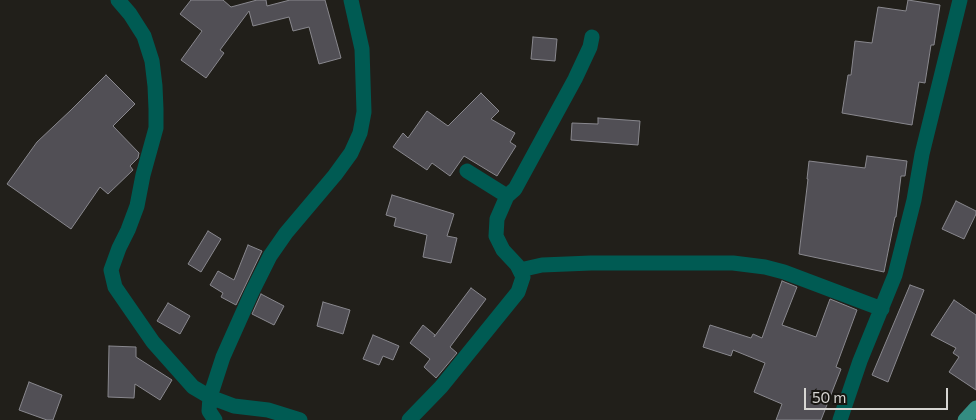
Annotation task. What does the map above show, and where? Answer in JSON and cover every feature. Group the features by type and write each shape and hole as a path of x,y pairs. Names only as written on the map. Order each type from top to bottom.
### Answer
{"main road":[{"path":"965,420 976,408"}],"street":[{"path":"118,0 130,14 144,36 152,61 156,128 143,175 137,206 111,270 115,288 153,342 193,387 210,397 234,406 268,410 300,420"},
{"path":"214,420 209,411 210,397 223,357 239,318 270,256 286,233 335,175 351,153 360,133 364,112 362,49 351,0"},
{"path":"840,420 860,362 895,275 914,200 922,154 960,0"},
{"path":"409,420 441,387 518,292 523,276 517,265 503,250 496,236 497,219 507,196 516,189 575,79 590,47 592,38"},
{"path":"467,171 507,196"},
{"path":"520,270 542,265 591,263 733,263 765,267 784,272 882,308"}],"building":[{"path":"191,0 223,0 231,7 257,0 266,0 267,6 290,0 325,0 341,58 319,64 309,27 293,31 289,17 253,26 249,11 220,50 224,53 206,78 181,60 202,31 180,14"},
{"path":"908,0 940,5 934,45 931,45 925,83 919,82 912,125 842,113 848,75 851,75 855,41 872,43 878,7 906,11"},
{"path":"533,37 557,39 555,61 531,59"},
{"path":"106,75 135,104 113,126 139,153 138,158 130,166 133,170 108,194 100,187 71,229 7,184 37,142"},
{"path":"481,93 499,111 491,119 515,133 510,142 516,146 497,176 464,156 450,176 432,163 427,170 393,147 403,133 408,138 427,111 448,126"},
{"path":"598,118 640,121 638,145 571,140 572,123 598,124"},
{"path":"867,156 907,161 905,176 901,176 896,217 884,272 799,254 809,161 865,168"},
{"path":"392,195 454,214 447,236 457,238 451,263 423,257 427,235 394,226 396,218 386,215"},
{"path":"956,201 976,211 964,239 942,229"},
{"path":"208,231 221,239 201,272 188,264"},
{"path":"248,245 262,251 236,305 221,297 223,293 210,285 218,271 234,280"},
{"path":"782,281 797,287 782,325 816,337 830,299 857,310 836,367 841,369 821,420 776,420 782,404 754,392 765,363 733,350 731,356 703,347 710,325 751,338 753,334 762,338"},
{"path":"910,285 924,290 888,382 872,375"},
{"path":"471,288 486,299 450,347 457,353 436,378 424,367 430,359 410,343 423,325 435,335 434,337"},
{"path":"261,294 284,306 274,325 252,314"},
{"path":"954,300 976,315 976,390 949,372 959,357 953,353 956,348 931,335"},
{"path":"323,302 350,310 343,334 317,326"},
{"path":"168,303 190,316 180,334 157,321"},
{"path":"373,335 399,346 393,360 383,356 379,365 363,359"},
{"path":"109,346 136,347 136,357 172,380 160,400 135,384 134,398 108,397"},
{"path":"29,382 62,395 53,420 47,420 19,410"}]}
